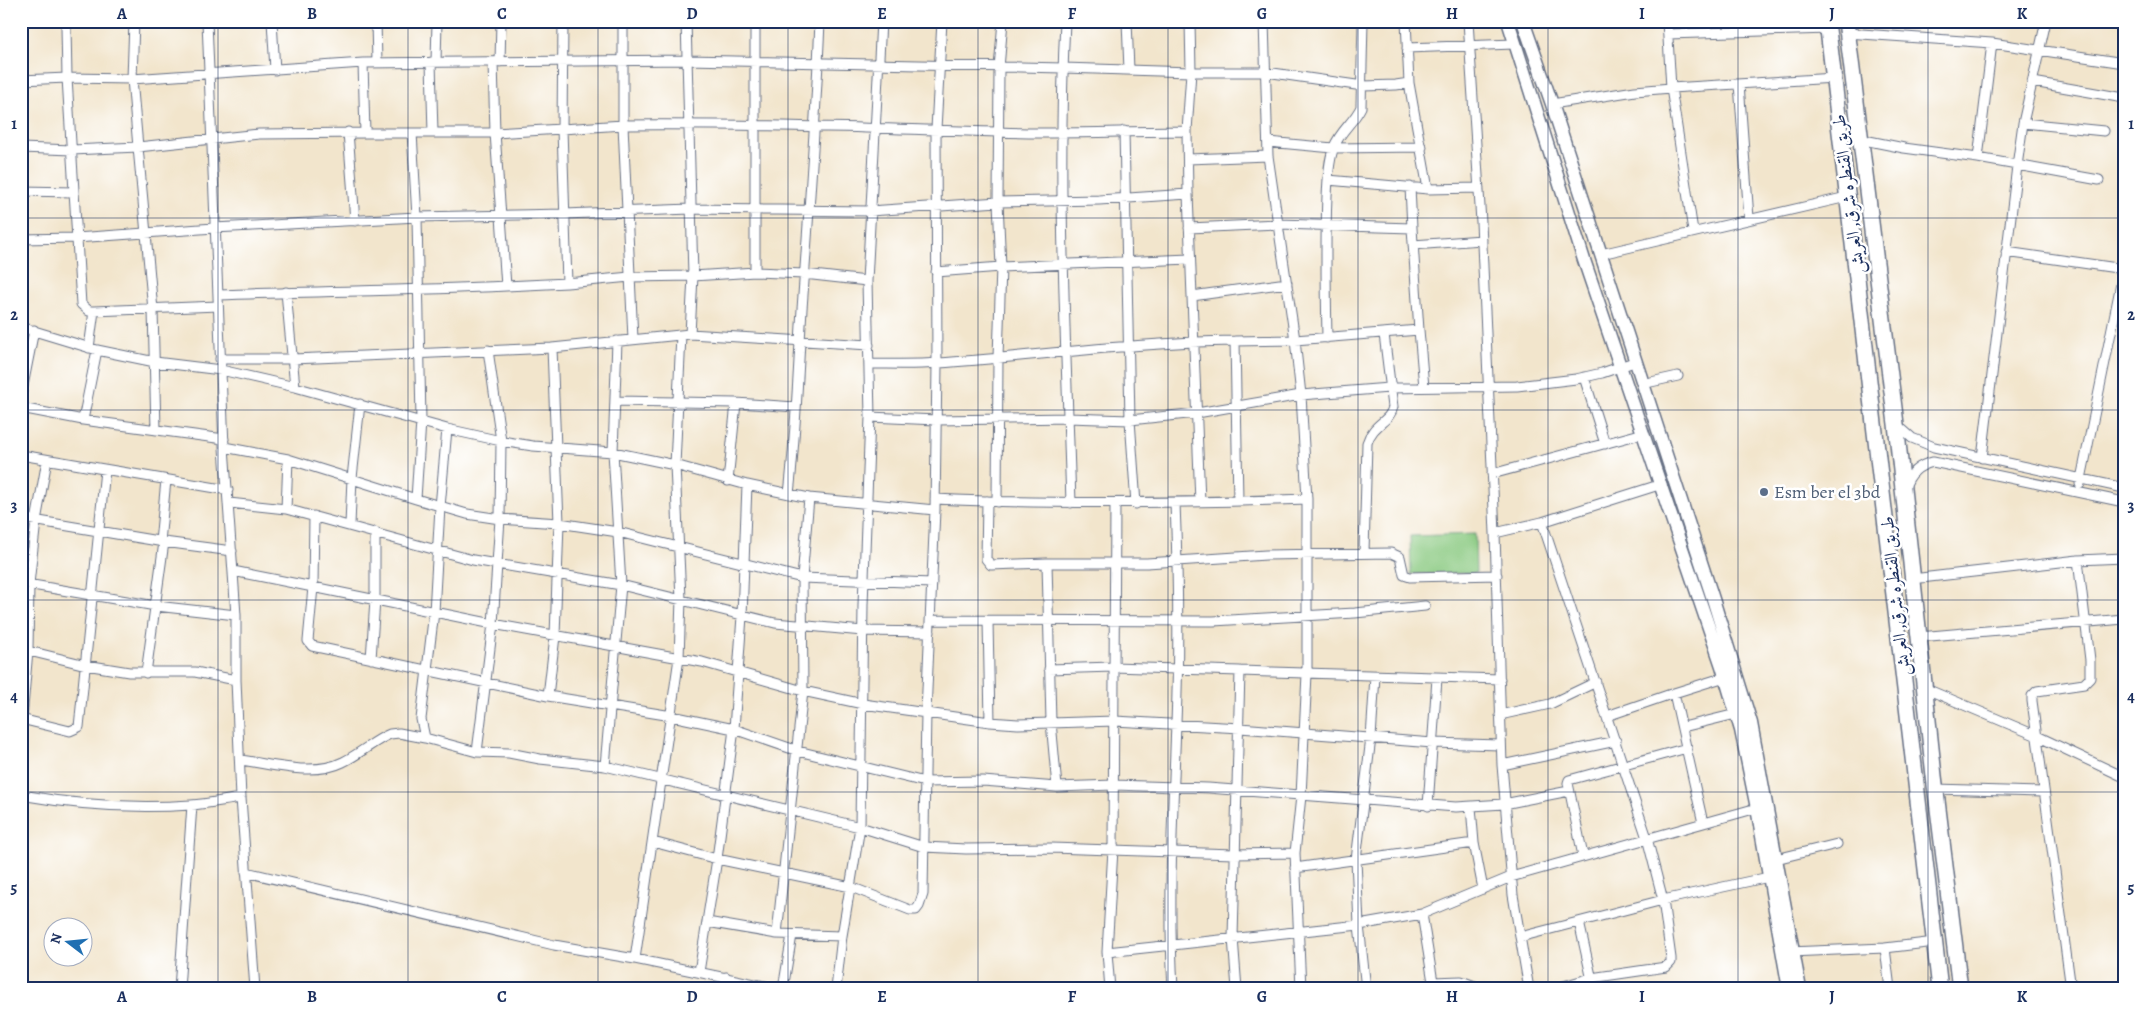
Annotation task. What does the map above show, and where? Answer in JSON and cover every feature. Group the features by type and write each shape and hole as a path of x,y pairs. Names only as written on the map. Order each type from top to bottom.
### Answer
{"highway":[{"name":"طريق القنطره شرق, العريش","path":"1828,25 1836,78 1846,197 1877,443 1940,989"},
{"name":"طريق القنطره شرق, العريش","path":"1846,27 1896,424 1935,789 1960,989"}],"main road":[{"path":"1508,21 1621,367 1662,484 1751,723 1758,789 1757,808 1769,877 1788,952 1800,989"},
{"path":"1523,21 1552,104 1642,384 1706,601 1725,676 1758,789 1776,859 1788,952 1789,989"}],"street":[{"path":"71,21 66,27 66,78 80,299 85,308 94,311 218,306"},
{"path":"134,21 132,79 153,310 156,430"},
{"path":"207,21 224,443 236,615 236,680 241,798 255,989"},
{"path":"272,21 275,70"},
{"path":"376,21 377,63"},
{"path":"432,133 436,21"},
{"path":"501,21 497,62 495,133 506,286"},
{"path":"563,21 562,129 567,283"},
{"path":"623,21 624,125 633,339"},
{"path":"635,959 679,658 681,599 675,464 678,402 693,276 686,21"},
{"path":"755,21 757,63 755,272"},
{"path":"789,494 815,126 820,21"},
{"path":"836,989 842,936 860,827 863,704 862,631 870,417 867,281 881,21"},
{"path":"653,842 717,859 850,887 899,907 916,910 919,906 923,894 926,712 935,510 937,364 936,129 942,21"},
{"path":"997,502 1001,267 998,202 999,68 1003,21"},
{"path":"1065,21 1062,200 1064,351 1071,504"},
{"path":"1127,21 1129,70"},
{"path":"1190,21 1187,131 1188,194 1200,502"},
{"path":"1264,21 1268,156 1295,340 1301,395 1307,499 1307,674 1301,796 1295,853 1301,989"},
{"path":"1327,338 1326,225 1328,180 1333,148 1342,131 1358,114 1361,106 1363,86 1363,21"},
{"path":"1406,21 1409,83 1422,147 1428,189"},
{"path":"1468,21 1489,388 1497,575 1500,745 1511,878 1529,989"},
{"path":"1667,21 1671,88 1693,232"},
{"path":"1982,458 2016,166 2023,123 2046,21"},
{"path":"2099,21 2124,25"},
{"path":"1668,34 1828,25"},
{"path":"1846,27 1992,43 2124,63"},
{"path":"1978,158 1992,43"},
{"path":"1407,48 1514,44"},
{"path":"21,80 66,78 132,79 363,63 688,60 1190,72 1266,72 1363,86 1396,86 1409,83"},
{"path":"363,63 365,132"},
{"path":"1552,104 1635,91 1836,78"},
{"path":"2033,82 2124,98"},
{"path":"1739,84 1749,218"},
{"path":"2023,123 2104,131"},
{"path":"21,148 72,150 138,147 284,132 495,133 624,125 688,124 1062,133 1187,131"},
{"path":"1124,131 1130,420 1136,504"},
{"path":"348,132 355,220"},
{"path":"412,133 417,217 421,421 416,499"},
{"path":"1860,139 2100,180"},
{"path":"1268,142 1333,148 1422,147"},
{"path":"1188,159 1268,156"},
{"path":"1328,180 1428,189 1479,188"},
{"path":"1410,187 1418,330 1424,387"},
{"path":"21,191 74,192"},
{"path":"21,239 76,238 417,217 690,209 870,211 998,202 1188,194"},
{"path":"1601,254 1749,218 1846,197"},
{"path":"1189,228 1279,224 1412,228"},
{"path":"1413,245 1482,240"},
{"path":"2006,252 2124,269 2079,493"},
{"path":"936,272 1001,267 1190,259"},
{"path":"218,295 286,292 417,291 567,283 630,276 693,276 755,272 804,274 867,281"},
{"path":"1192,296 1287,283"},
{"path":"286,292 296,386"},
{"path":"83,420 93,349 94,311"},
{"path":"21,327 93,349 155,362 221,370 296,386 447,429 501,441 613,452 675,464 728,481 809,498 867,502 935,510"},
{"path":"21,396 34,330"},
{"path":"870,364 937,364 1064,351 1194,341 1295,340 1418,330"},
{"path":"1364,553 1367,443 1372,430 1392,412 1393,401 1384,334"},
{"path":"220,359 293,359 419,352 552,348 686,335 869,345"},
{"path":"605,766 621,585 613,452 618,341"},
{"path":"1235,341 1238,501"},
{"path":"548,696 555,636 559,523 552,348"},
{"path":"477,752 493,624 500,519 501,441 488,350"},
{"path":"870,417 936,420 1068,418 1130,420 1197,413 1301,395 1390,388 1489,388 1546,383 1584,377 1634,362"},
{"path":"1642,384 1678,376"},
{"path":"1584,377 1605,444"},
{"path":"616,401 795,407"},
{"path":"350,525 352,478 360,404"},
{"path":"728,481 736,404"},
{"path":"21,408 224,443 288,459 440,507 500,519 559,523 618,532 802,578 932,583"},
{"path":"1896,424 1912,438 1922,443 1982,458 2124,488"},
{"path":"424,738 421,720 434,612 447,429"},
{"path":"1492,474 1644,433"},
{"path":"21,456 228,490"},
{"path":"286,509 288,459"},
{"path":"47,460 25,583 22,719 70,731 76,729 81,718 98,531 106,470"},
{"path":"1903,495 1910,475 1922,464 1933,462 2124,502"},
{"path":"146,673 156,606 166,480"},
{"path":"1495,533 1542,522 1662,484"},
{"path":"699,972 717,859 734,729 742,616 746,485"},
{"path":"777,934 803,691 802,578 809,498"},
{"path":"935,499 1071,504 1136,504 1307,499"},
{"path":"987,501 986,560 991,565 1177,561 1266,555 1364,553 1398,554 1404,575 1410,577 1497,575"},
{"path":"229,503 286,509 498,566 557,573 621,585 742,616 803,627 862,631 930,632"},
{"path":"1173,989 1171,946 1172,851 1178,668 1175,503"},
{"path":"1110,989 1107,952 1113,849 1115,504"},
{"path":"314,516 310,644 312,646 548,696 611,705 734,729 798,751 925,782 983,781 1057,787 1114,785 1173,787 1428,806 1470,807 1504,804 1569,791"},
{"path":"21,518 162,542 232,551"},
{"path":"1542,522 1647,838 1663,900 1671,958 1666,967 1592,978 1553,989"},
{"path":"371,659 375,600 375,532"},
{"path":"1912,579 2078,560 2124,558"},
{"path":"2071,989 2035,735 2032,701 2034,693 2037,691 2084,684 2090,678 2090,660 2078,560"},
{"path":"1046,563 1051,722 1057,787"},
{"path":"233,571 493,624 702,662 803,691 863,704 990,722 1018,724 1115,721 1304,732 1433,743 1500,745"},
{"path":"25,583 156,606 236,615"},
{"path":"930,620 1177,621 1307,616 1425,606"},
{"path":"1918,638 2124,619"},
{"path":"988,621 990,722"},
{"path":"25,649 86,665 146,673 195,672 236,680"},
{"path":"1049,669 1113,667 1178,668 1307,674 1500,679"},
{"path":"1237,989 1233,938 1234,854 1240,728 1240,670"},
{"path":"1356,989 1366,988 1359,925 1356,860 1371,738 1376,676"},
{"path":"1607,716 1725,676"},
{"path":"1428,806 1437,678"},
{"path":"1500,715 1550,704 1596,682"},
{"path":"1924,688 2035,735 2124,777"},
{"path":"1674,693 1703,823"},
{"path":"1683,727 1736,714"},
{"path":"240,760 305,769 325,768 348,760 390,734 399,732 477,752 509,753 540,759 605,766 662,778 791,812 860,827 924,847 1113,849 1234,854 1295,853"},
{"path":"1502,765 1616,741"},
{"path":"1583,856 1569,791 1568,783 1571,779 1687,748"},
{"path":"1935,789 2043,792"},
{"path":"21,795 85,804 123,806 192,805 241,798"},
{"path":"179,989 192,805"},
{"path":"1470,807 1482,889"},
{"path":"1107,952 1359,925 1422,914 1511,878 1757,808"},
{"path":"1295,868 1474,843"},
{"path":"1776,859 1837,844"},
{"path":"246,872 545,943 635,959 781,989 792,935"},
{"path":"1520,937 1663,900 1769,877"},
{"path":"1422,914 1433,985 1461,981 1482,989"},
{"path":"707,922 777,934 842,936"},
{"path":"1579,922 1594,989"},
{"path":"1788,952 1885,948 1935,942"},
{"path":"1885,948 1890,989"},
{"path":"724,989 726,977"}],"green space":[{"path":"1475,534 1476,573 1411,574 1410,536"}],"place":[{"name":"Esm ber el 3bd","path":"1764,492"}]}
